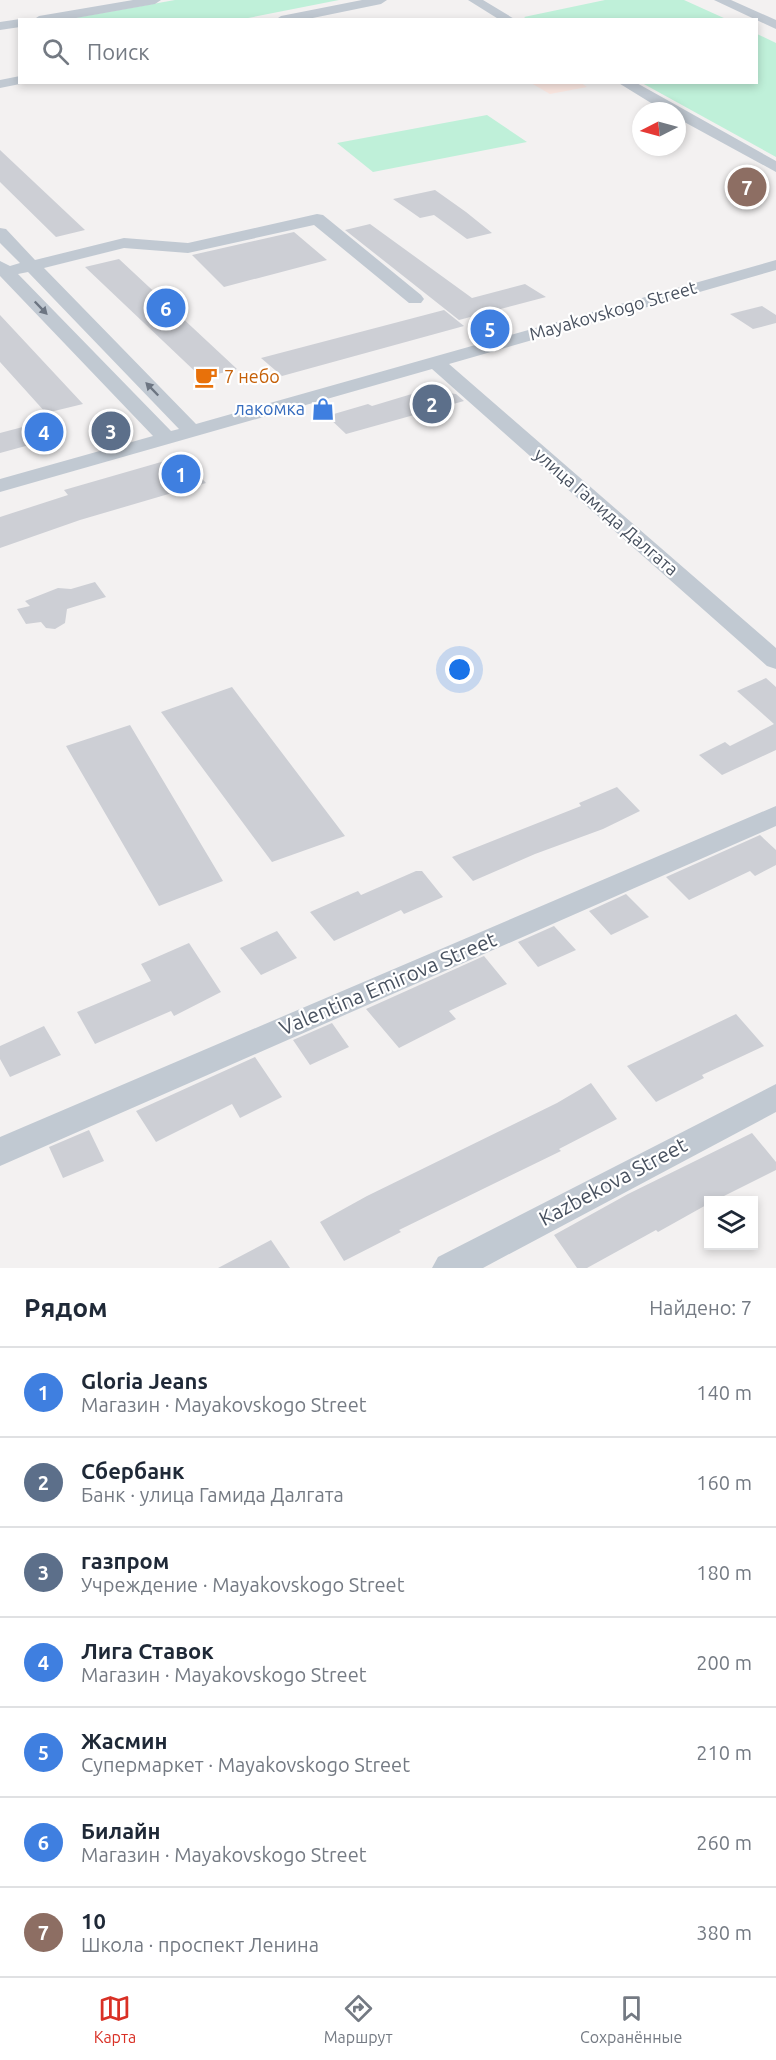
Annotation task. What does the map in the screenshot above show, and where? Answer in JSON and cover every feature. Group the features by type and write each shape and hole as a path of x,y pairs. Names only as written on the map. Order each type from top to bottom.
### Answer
{"street":[{"path":"51,18 155,0"},
{"path":"290,18 381,0"},
{"path":"474,0 506,18"},
{"path":"716,2 751,18"},
{"path":"776,9 758,21 776,35"},
{"path":"0,26 18,23"},
{"path":"0,84 18,80"},
{"path":"628,84 660,102"},
{"path":"686,117 776,167"},
{"path":"3,269 32,266 124,243 188,248 317,219 415,298"},
{"path":"0,233 192,431"},
{"name":"Mayakovskogo Street","path":"0,486 776,265"},
{"path":"3,269 167,439"},
{"name":"улица Гамида Далгата","path":"435,362 776,661"},
{"name":"Valentina Emirova Street","path":"0,1152 776,815"},
{"name":"Kazbekova Street","path":"450,1268 776,1096"}],"shaded area":[{"path":"533,84 582,84 587,87 550,94"}],"green space":[{"path":"175,0 339,0 248,18 74,18"},
{"path":"605,0 684,0 724,18 525,18"},
{"path":"758,34 776,43 776,157 686,107 686,102 676,102 644,84 758,84"},
{"path":"487,115 527,142 373,172 337,143"}],"building":[{"path":"0,150 85,230 56,237 0,182"},
{"path":"435,190 492,233 467,239 434,215 420,218 393,199"},
{"path":"370,224 472,298 525,284 546,297 459,320 345,230"},
{"path":"294,232 327,260 224,287 192,255"},
{"path":"119,259 237,369 202,378 85,267"},
{"path":"762,306 776,315 776,323 753,329 730,314"},
{"path":"444,310 464,326 282,376 261,358"},
{"path":"0,315 83,404 46,413 0,362"},
{"path":"425,390 456,394 464,401 346,434 327,416 368,404 372,406"},
{"path":"53,419 66,435 0,453 0,433"},
{"path":"182,456 206,483 80,520 0,548 0,517 68,495 64,490"},
{"path":"95,582 106,597 67,609 65,623 55,629 46,628 41,622 26,624 17,609 30,606 25,601 58,588 71,589"},
{"path":"766,678 776,687 776,750 722,775 699,755 725,742 730,746 774,724 737,691"},
{"path":"232,687 345,836 272,862 161,712"},
{"path":"130,725 223,881 159,906 66,746"},
{"path":"617,787 640,811 603,829 535,854 473,881 452,857 581,806 579,803"},
{"path":"760,835 776,850 776,865 755,876 750,871 689,900 666,877"},
{"path":"416,871 422,871 443,897 404,914 401,910 334,941 310,912 358,891 361,895"},
{"path":"626,894 649,917 611,935 589,911"},
{"path":"554,926 576,950 538,967 518,942"},
{"path":"277,931 297,958 261,975 240,948"},
{"path":"189,943 221,992 174,1016 171,1011 95,1044 77,1012 151,981 141,964"},
{"path":"484,956 507,984 449,1011 456,1019 399,1048 366,1009"},
{"path":"736,1014 764,1046 702,1075 704,1078 656,1102 627,1066"},
{"path":"332,1023 349,1047 310,1065 293,1040"},
{"path":"44,1026 61,1055 10,1077 0,1059 0,1046"},
{"path":"255,1057 282,1097 240,1118 232,1104 156,1142 136,1111"},
{"path":"591,1083 617,1119 559,1149 561,1151 399,1230 401,1232 344,1261 320,1222 367,1196 557,1103"},
{"path":"89,1130 104,1161 63,1178 49,1147"},
{"path":"752,1133 776,1162 776,1170 724,1196 704,1196 704,1206 587,1268 577,1268 554,1235 628,1194"},
{"path":"271,1240 290,1268 218,1268"}],"place":[{"name":"10","path":"747,187"},
{"name":"Билайн","path":"166,308"},
{"name":"Жасмин","path":"490,329"},
{"name":"7 небо","path":"206,377"},
{"name":"Сбербанк","path":"432,404"},
{"name":"лакомка","path":"323,409"},
{"name":"газпром","path":"111,431"},
{"name":"Лига Ставок","path":"44,432"},
{"name":"Gloria Jeans","path":"181,474"}]}
